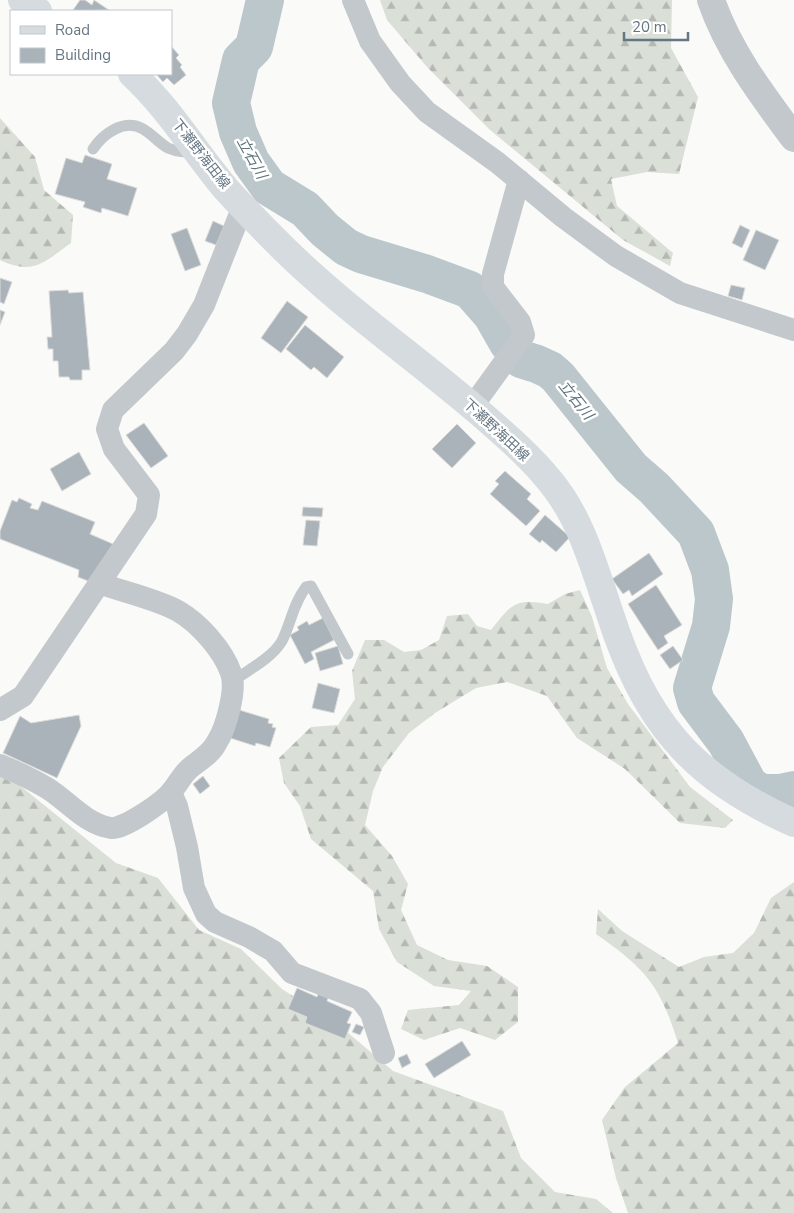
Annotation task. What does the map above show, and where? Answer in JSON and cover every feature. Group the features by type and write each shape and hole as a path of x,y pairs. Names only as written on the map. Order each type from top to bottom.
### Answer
{"main road":[{"path":"22,0 37,10"},
{"name":"下瀬野海田線","path":"133,75 174,119 243,206 284,249 361,317 503,433 550,481 575,519 631,671 665,730 681,749 719,782 766,811 794,823"}],"street":[{"path":"353,0 370,41 400,84 427,112 519,180 616,256 680,293 794,330"},
{"path":"711,0 718,19 749,77 794,138"},
{"path":"472,407 524,335 520,322 494,287 492,274 519,180"},
{"path":"0,710 23,696 146,514 149,495 114,450 107,429 113,410 174,351 204,305 243,206"},
{"path":"0,765 26,776 48,789 89,820 113,828 125,825 171,793 189,769 203,759 217,744 228,710 233,681 224,658 214,643 178,611 99,584"},
{"path":"171,793 177,806 187,847 194,888 206,914 215,922 250,937 273,951 292,972 360,999 371,1013 384,1052"}],"lane":[{"path":"93,149 99,140 111,131 121,126 132,125 143,129 168,148 180,152 199,152"},
{"path":"233,681 272,652 281,642 292,610 306,587 311,586 348,654"}],"green space":[{"path":"380,0 672,0 671,48 698,97 679,174 647,172 611,179 617,206 673,253 670,266 623,240 489,129 427,67 387,20"},
{"path":"0,118 35,157 44,190 73,215 71,243 46,261 30,267 12,265 0,260"},
{"path":"580,590 592,617 607,668 628,704 690,787 733,820 725,828 680,823 625,769 577,738 547,696 507,682 476,688 435,713 409,733 383,767 373,791 365,825 392,856 408,884 401,910 417,945 448,960 487,966 518,987 518,1022 495,1040 460,1028 424,1040 401,1029 408,1010 459,1005 471,991 434,986 397,962 379,929 373,891 311,839 300,806 284,783 279,758 311,727 338,725 355,699 352,671 365,640 384,640 404,652 421,650 439,640 447,616 468,614 477,626 491,630 514,605 528,602 548,604 565,594"},
{"path":"0,777 18,784 116,863 158,878 199,930 241,949 282,989 340,1026 393,1071 503,1111 521,1158 555,1192 596,1199 613,1213 0,1213"},
{"path":"794,882 794,1213 628,1213 616,1178 602,1120 625,1087 678,1043 665,1006 649,980 627,958 596,934 598,909 622,931 679,967 704,957 733,953 754,933 771,898"}],"building":[{"path":"80,0 85,0 92,5 94,0 109,10 73,10"},
{"path":"172,47 179,55 176,58 182,65 180,67 186,75 174,85 167,78 163,82 157,75 172,75"},
{"path":"85,155 112,164 107,179 137,188 128,216 102,208 101,213 83,207 85,202 55,194 66,158 82,163"},
{"path":"213,221 224,226 216,245 205,241"},
{"path":"740,225 750,230 742,248 732,243"},
{"path":"187,228 201,265 185,271 171,234"},
{"path":"756,230 779,240 765,270 743,260"},
{"path":"0,278 12,282 4,304 0,302"},
{"path":"731,285 745,288 742,300 728,296"},
{"path":"68,290 69,293 83,292 90,370 82,370 82,380 70,380 69,377 59,377 58,361 53,361 53,349 48,349 47,337 52,337 49,291"},
{"path":"287,301 308,317 281,353 261,338"},
{"path":"0,310 5,312 0,325"},
{"path":"305,325 344,357 327,378 314,367 311,370 286,349"},
{"path":"144,423 168,456 151,468 126,435"},
{"path":"457,424 476,443 452,468 432,449"},
{"path":"79,452 91,474 62,491 50,469"},
{"path":"505,471 531,494 527,499 540,511 526,526 490,494 499,484 495,481"},
{"path":"19,498 32,504 30,508 38,510 42,501 95,522 90,534 113,544 88,581 78,577 79,570 0,539 0,531 12,500 17,502"},
{"path":"303,507 323,508 322,517 302,516"},
{"path":"545,515 570,537 556,552 542,540 540,543 529,534"},
{"path":"306,520 320,521 317,546 303,545"},
{"path":"649,553 663,574 632,596 629,590 623,594 612,579"},
{"path":"656,585 682,625 664,636 668,643 658,650 628,604"},
{"path":"323,618 334,640 311,652 314,659 305,664 290,635 299,630 297,627 307,621 309,625"},
{"path":"338,646 343,664 320,671 315,653"},
{"path":"673,646 683,660 670,669 660,655"},
{"path":"318,683 340,689 334,713 312,708"},
{"path":"236,709 269,719 268,723 273,724 272,727 276,728 270,747 256,743 255,746 227,737"},
{"path":"79,715 81,726 57,778 3,753 20,716 31,723"},
{"path":"203,776 210,786 200,794 193,784"},
{"path":"297,988 317,997 318,994 328,998 327,1001 352,1012 347,1023 351,1024 345,1039 305,1023 307,1017 288,1009"},
{"path":"356,1024 364,1027 360,1035 352,1032"},
{"path":"462,1041 471,1055 434,1078 425,1064"},
{"path":"407,1054 411,1063 402,1068 398,1058"}],"waterway":[{"name":"立石川","path":"265,0 254,47 241,60 231,103 238,132 251,162 269,187 305,209 325,230 346,247 361,254 427,274 470,290 492,315 508,343 521,359 550,370 558,377 631,468 654,488 696,533 710,570 714,599 711,626 692,688 696,702 726,742 749,785 761,793 780,793 794,790"}]}
